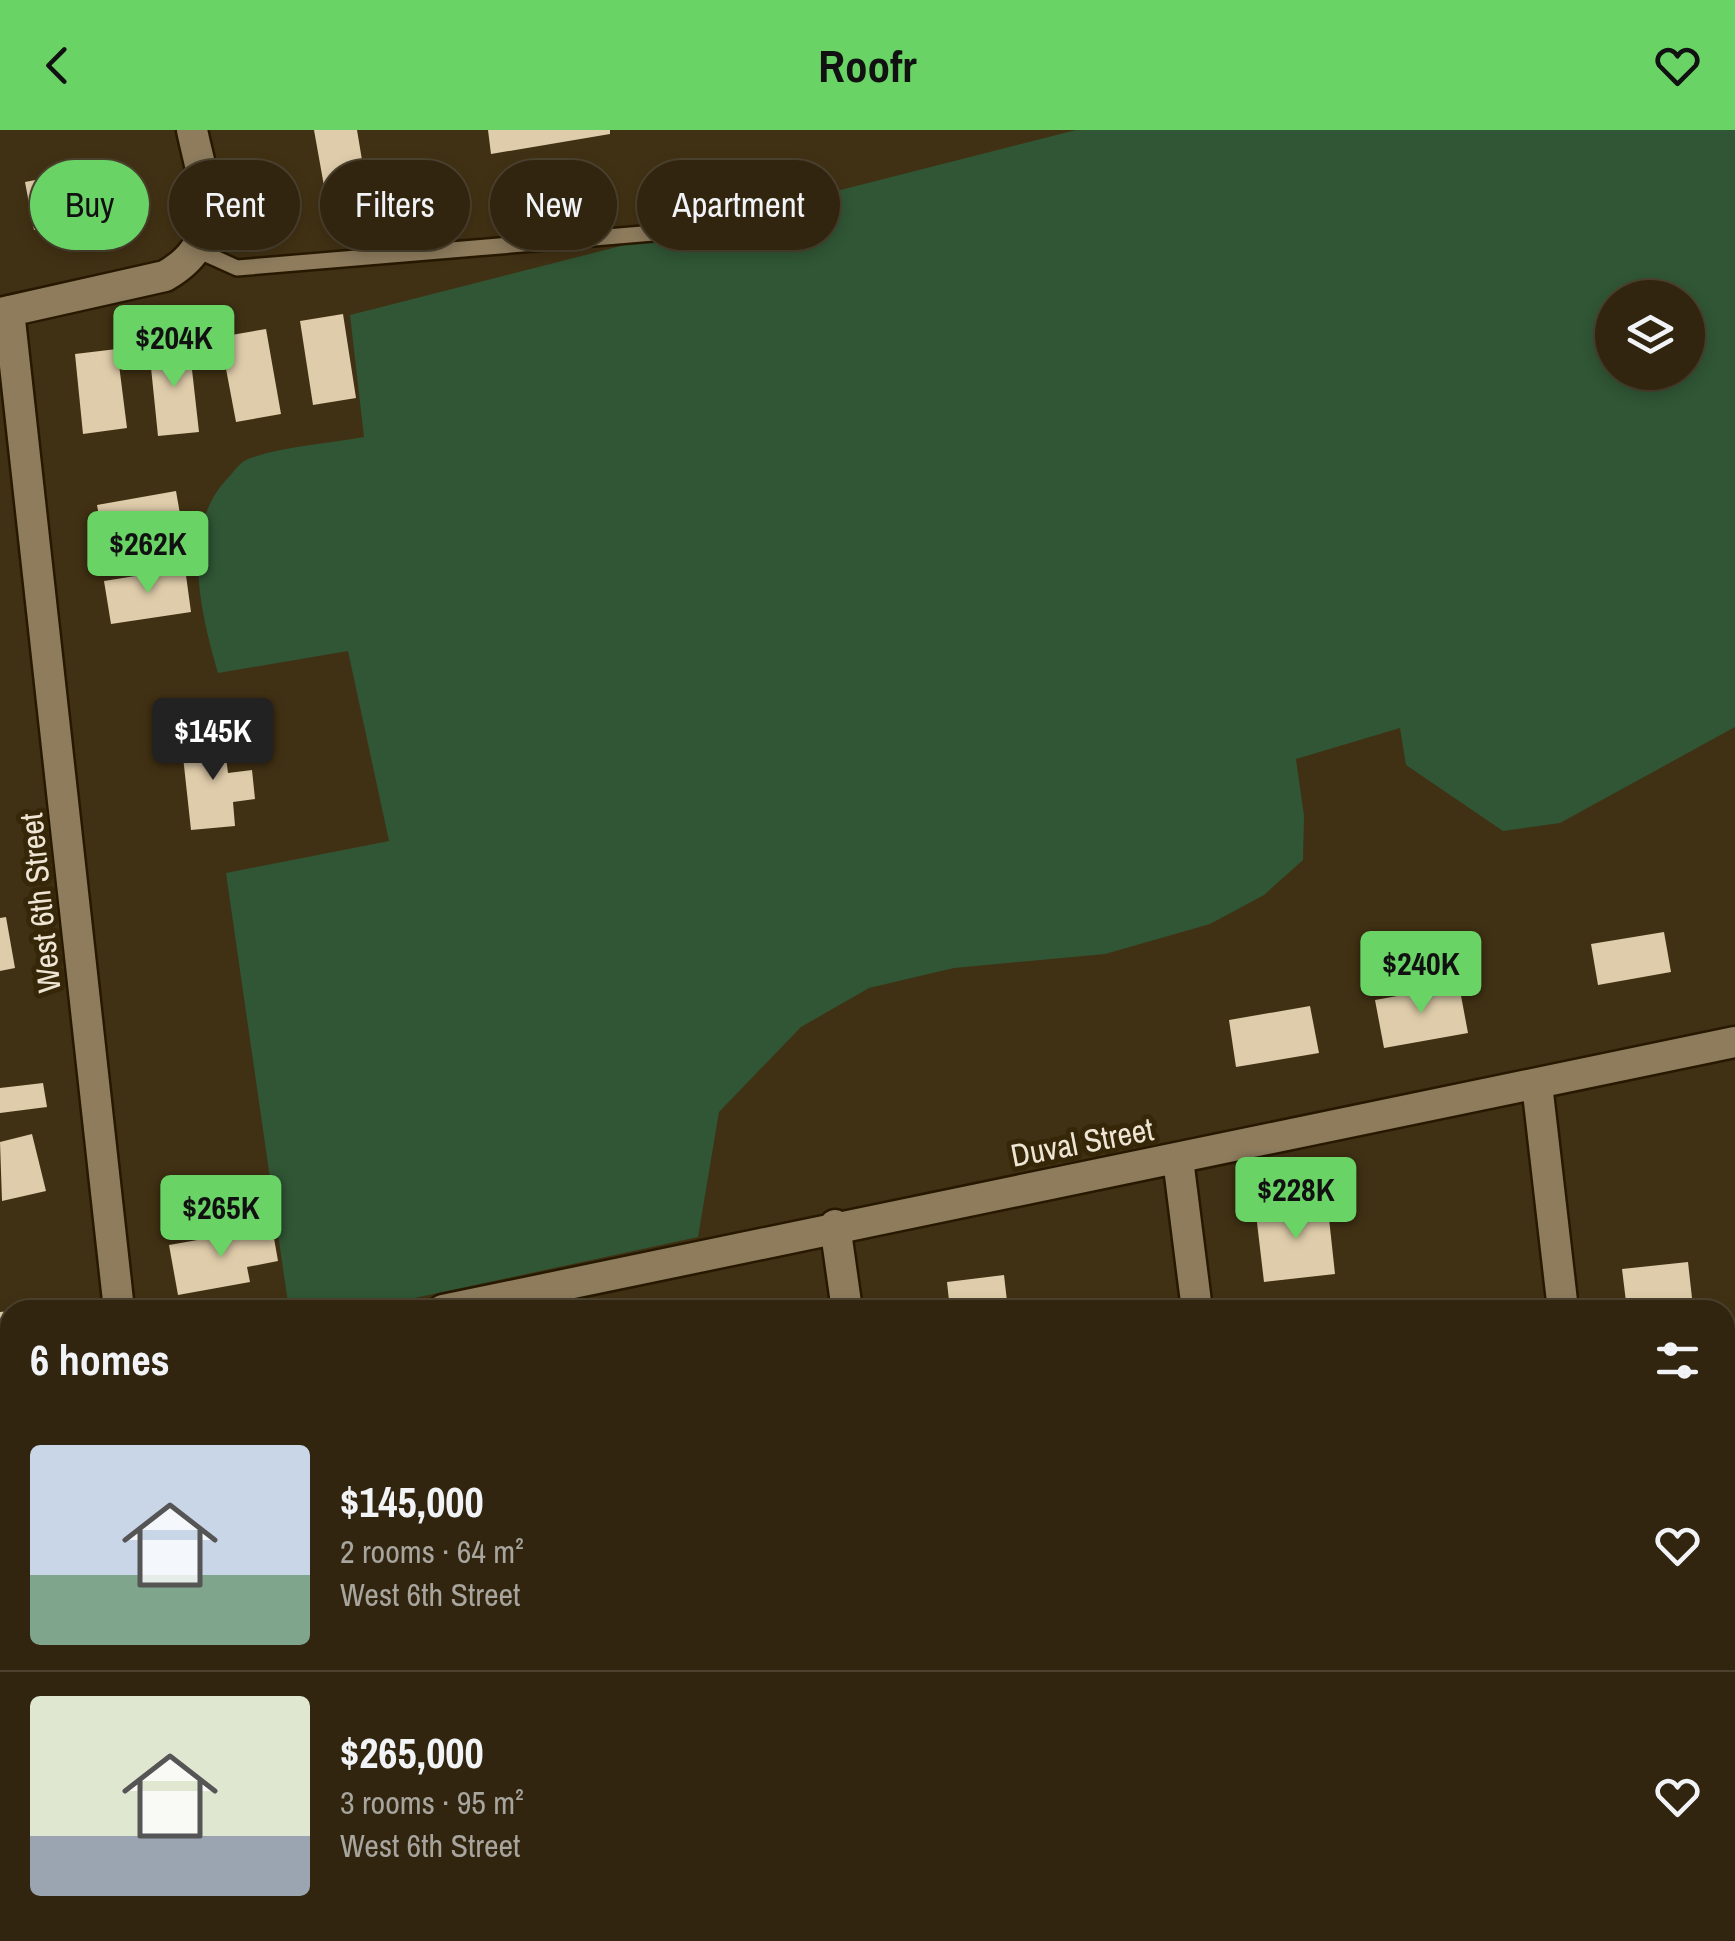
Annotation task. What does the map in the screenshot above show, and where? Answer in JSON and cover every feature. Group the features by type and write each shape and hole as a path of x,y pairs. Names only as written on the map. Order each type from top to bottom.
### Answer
{"street":[{"path":"192,130 198,160"},
{"path":"5,312 165,276 184,265 197,250"},
{"name":"West 6th Street","path":"5,312 119,1300"},
{"name":"Duval Street","path":"489,1300 835,1225 1178,1159 1735,1042"},
{"path":"1537,1084 1563,1300"},
{"path":"1178,1159 1195,1300"},
{"path":"835,1225 846,1300"}],"lane":[{"path":"197,250 236,268 637,234"}],"green space":[{"path":"1076,130 1735,130 1735,727 1560,823 1503,831 1406,765 1400,728 1296,759 1304,816 1303,860 1264,895 1210,924 1105,954 954,968 869,988 801,1027 719,1112 698,1237 405,1300 288,1300 226,873 389,841 348,651 218,673 198,573 203,523 212,500 239,465 290,448 364,437 350,315 637,242 637,250 840,250 840,190"}],"building":[{"path":"314,130 357,130 362,160 320,160 320,164"},
{"path":"488,130 610,130 610,134 491,154"},
{"path":"30,181 30,209 25,182"},
{"path":"343,314 356,398 313,405 300,321"},
{"path":"266,329 281,414 236,422 220,337"},
{"path":"189,343 199,432 158,436 149,348"},
{"path":"117,349 127,428 83,434 75,354"},
{"path":"176,491 184,537 105,550 97,505"},
{"path":"185,568 191,612 111,624 104,581"},
{"path":"223,733 228,773 252,770 255,799 233,802 235,826 191,830 181,738"},
{"path":"6,917 15,968 0,971 0,918"},
{"path":"1664,932 1671,972 1598,985 1591,944"},
{"path":"1459,985 1468,1033 1384,1048 1375,1000"},
{"path":"1310,1006 1319,1053 1236,1067 1229,1020"},
{"path":"43,1083 47,1107 0,1113 0,1088"},
{"path":"32,1134 46,1191 2,1201 0,1142"},
{"path":"1327,1200 1335,1274 1264,1282 1256,1214 1285,1211 1284,1205"},
{"path":"272,1227 278,1261 247,1267 250,1282 178,1295 169,1245"},
{"path":"1688,1262 1692,1300 1626,1300 1622,1269"},
{"path":"1004,1275 1007,1300 949,1300 947,1282"}]}
